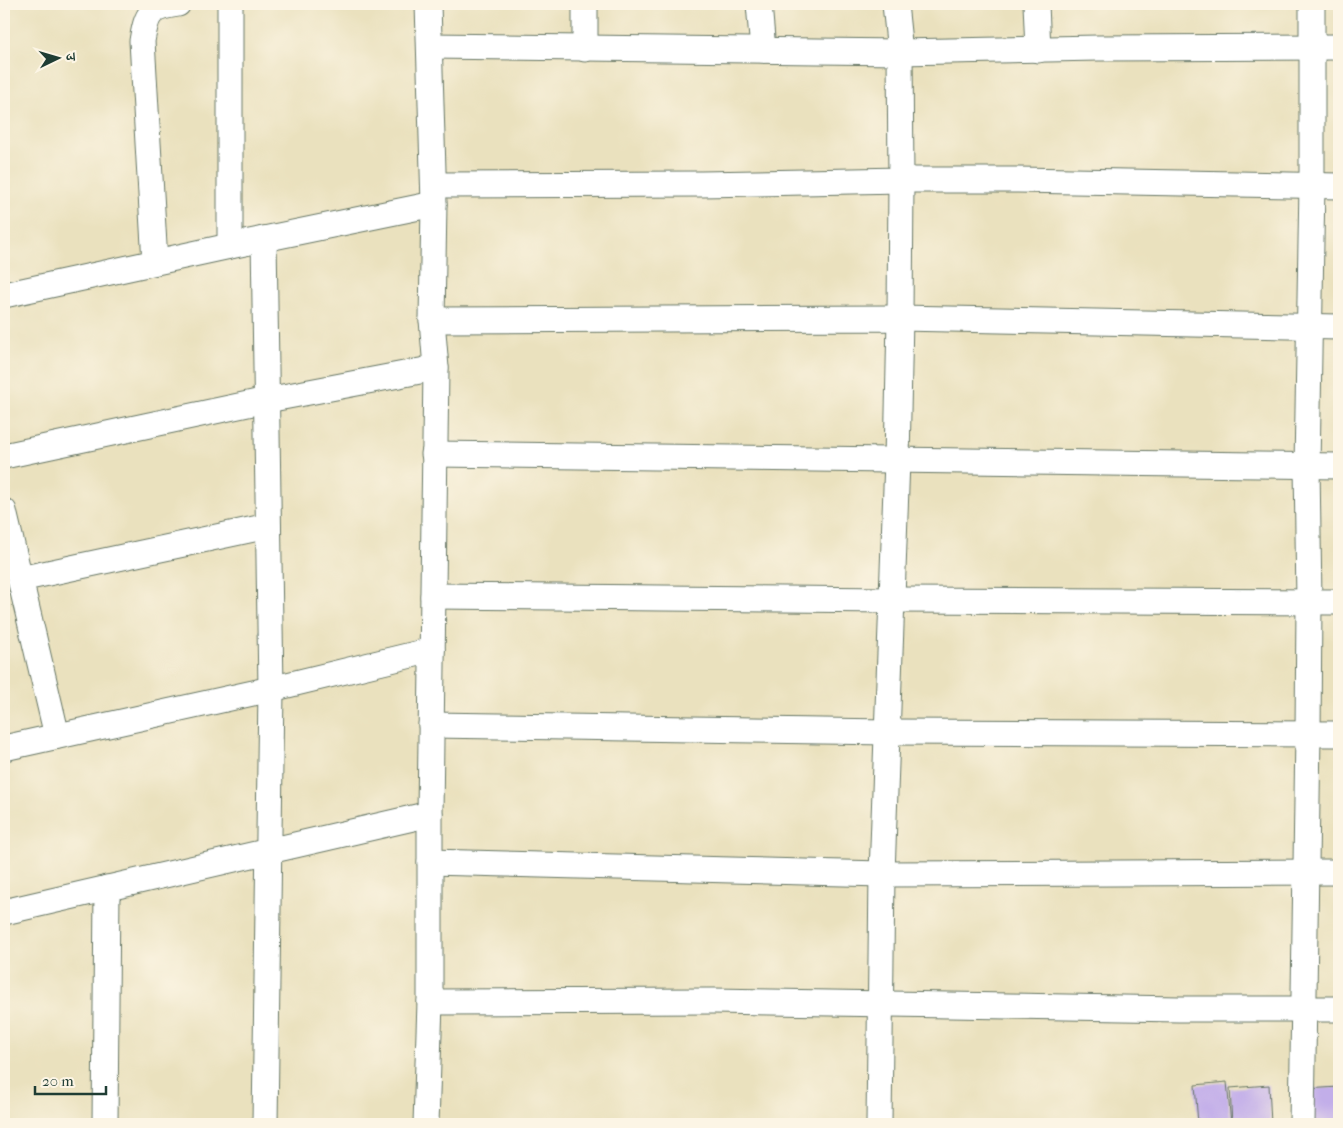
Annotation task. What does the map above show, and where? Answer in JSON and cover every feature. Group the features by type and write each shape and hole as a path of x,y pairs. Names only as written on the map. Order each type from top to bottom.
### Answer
{"street":[{"path":"155,262 142,41 145,23 151,12 161,6 178,4"},
{"path":"230,4 230,246"},
{"path":"426,1124 430,1002 430,814 436,368 432,320 434,195 428,4"},
{"path":"585,4 585,49"},
{"path":"759,4 763,50"},
{"path":"879,1124 882,1004 882,874 897,460 900,318 900,52 895,4"},
{"path":"1036,4 1038,50"},
{"path":"1302,1124 1308,734 1307,466 1312,185 1312,4"},
{"path":"430,46 900,52 1339,47"},
{"path":"4,295 230,246 434,195 702,184 901,180 1018,180 1339,186"},
{"path":"264,238 271,689 264,1124"},
{"path":"432,320 900,318 1339,327"},
{"path":"4,456 266,400 436,368"},
{"path":"434,454 1339,466"},
{"path":"4,511 57,736"},
{"path":"20,579 268,526"},
{"path":"433,596 1339,602"},
{"path":"4,748 271,689 432,650"},
{"path":"431,725 888,732 1339,734"},
{"path":"4,912 430,814"},
{"path":"430,862 882,874 1339,872"},
{"path":"105,1124 107,888"},
{"path":"430,1002 704,1001 1339,1009"}],"building":[{"path":"1227,1082 1231,1124 1198,1124 1195,1085"},
{"path":"1269,1085 1271,1124 1232,1124 1230,1088"},
{"path":"1339,1087 1339,1124 1309,1124 1306,1089"}]}
